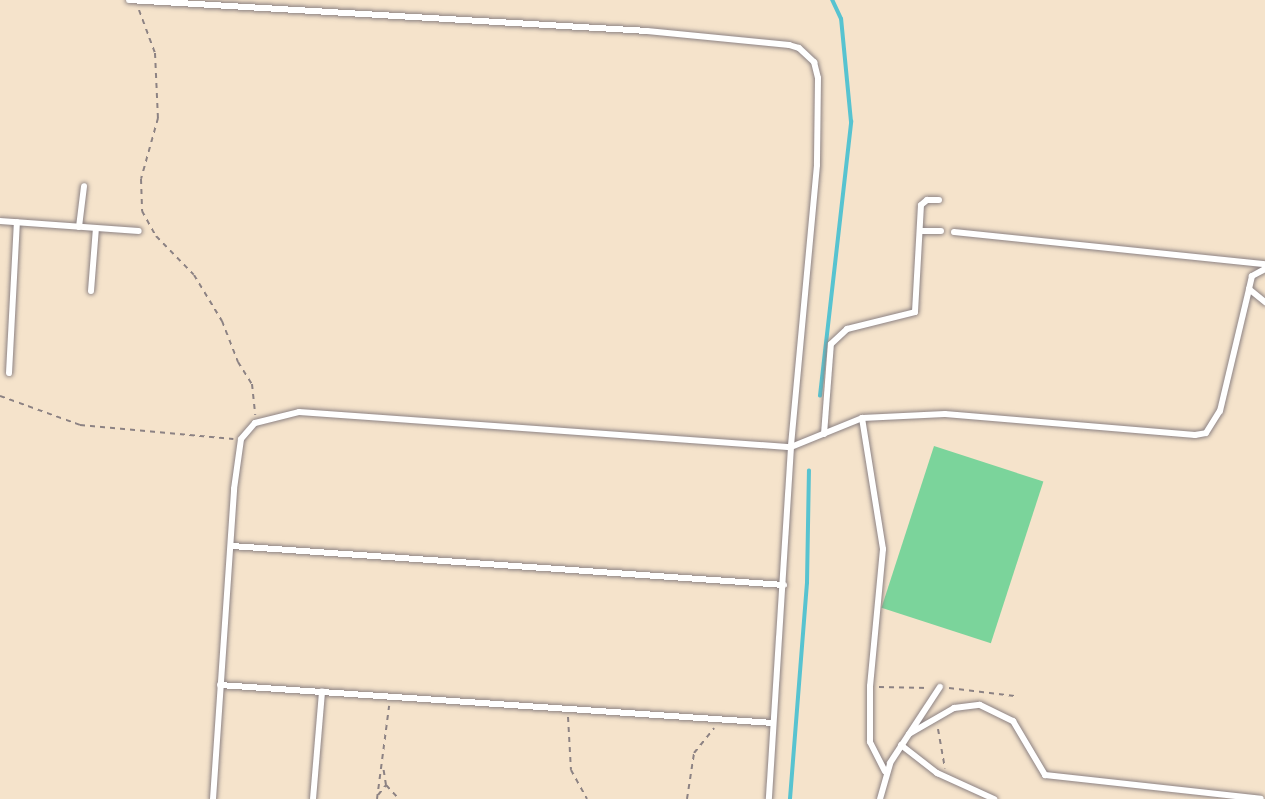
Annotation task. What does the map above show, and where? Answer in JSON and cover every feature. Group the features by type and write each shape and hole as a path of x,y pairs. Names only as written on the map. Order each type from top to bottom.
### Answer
{"lane":[{"path":"128,0 647,31 799,48 814,62 818,78 817,165 791,447 769,799"},
{"path":"79,227 84,186"},
{"path":"824,433 831,344 848,329 901,319 915,312 921,205 927,200 939,200"},
{"path":"0,221 139,231"},
{"path":"9,373 17,222"},
{"path":"90,290 96,228"},
{"path":"921,231 941,231"},
{"path":"954,232 1265,267"},
{"path":"213,799 241,439 255,423 299,412 791,447 862,418 945,414 1206,433 1220,411 1252,276 1265,267"},
{"path":"1249,289 1265,302"},
{"path":"862,418 883,549 870,686 870,742 885,771"},
{"path":"232,546 784,584"},
{"path":"220,685 773,723"},
{"path":"880,799 885,771 940,687"},
{"path":"313,799 322,691"},
{"path":"909,734 931,719 967,705 993,708 1013,721 1031,746 1039,769 1053,778 1262,799"},
{"path":"901,745 945,776 994,799"}],"path":[{"path":"134,0 155,53 158,118 141,179 142,211 156,236 194,275 222,321 238,362 252,384 255,423"},
{"path":"0,396 80,425 241,439"},
{"path":"377,797 391,696"},
{"path":"568,707 571,769 587,799"},
{"path":"687,799 694,753 724,719"},
{"path":"931,719 942,741 945,776"},
{"path":"382,762 386,785 399,799"},
{"path":"377,797 386,785"}],"green space":[{"path":"934,446 1043,482 991,643 881,608"}],"waterway":[{"path":"820,396 851,122 841,19 832,0"},
{"path":"790,799 807,583 809,471"}]}
